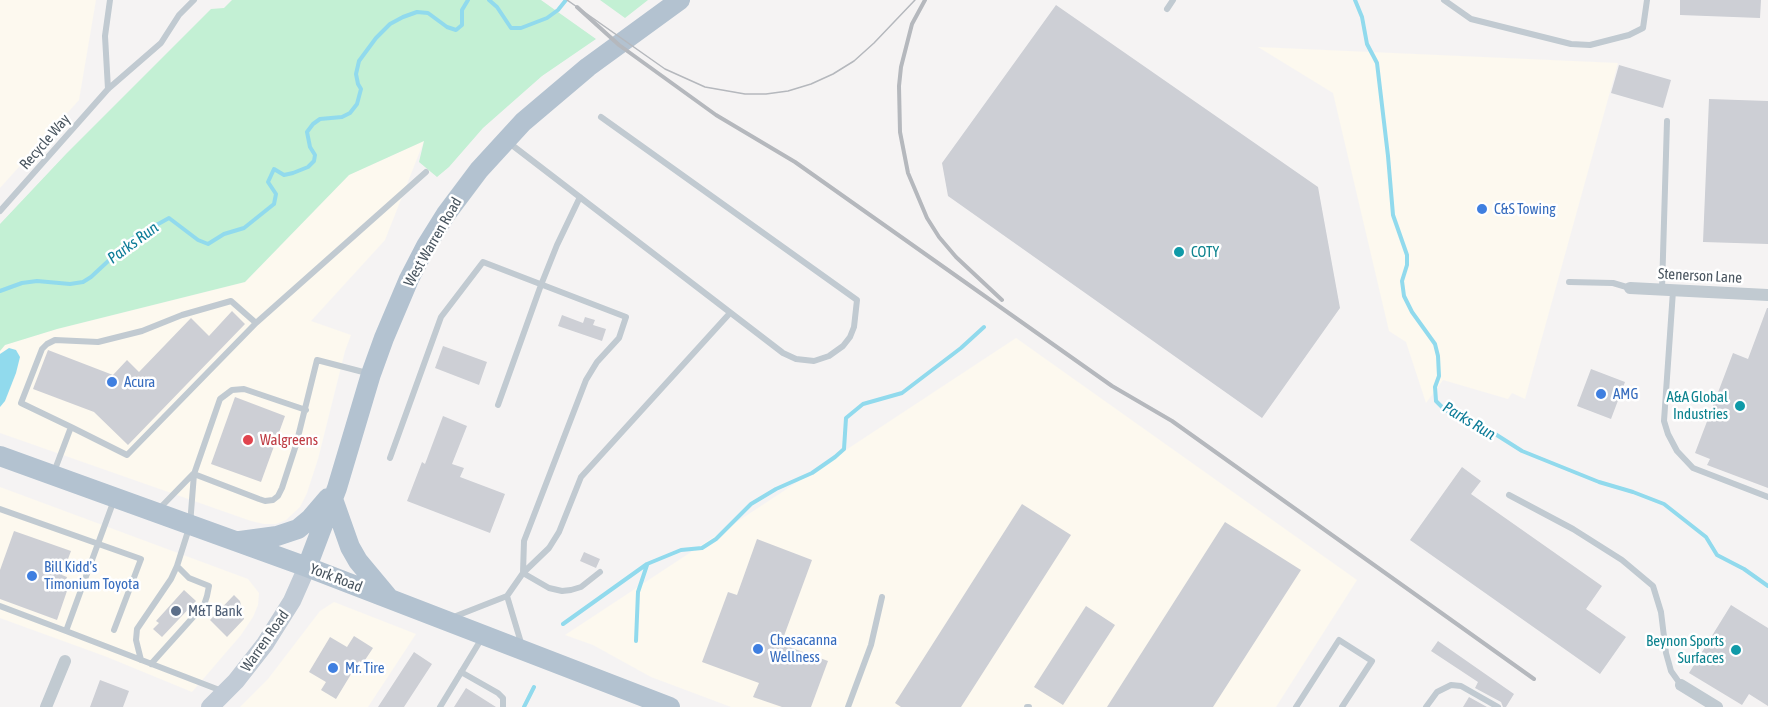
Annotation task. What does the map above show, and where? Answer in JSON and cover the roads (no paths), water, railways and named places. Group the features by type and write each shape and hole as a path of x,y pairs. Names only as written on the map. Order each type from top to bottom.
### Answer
{"main road":[{"name":"West Warren Road","path":"308,567 335,493 371,374 397,307 426,246 460,194 505,140 537,109 573,79 680,0"},
{"name":"York Road","path":"0,456 308,567 523,650 646,703 670,707"},
{"path":"238,542 277,536 298,529 335,493"},
{"path":"335,493 350,547 358,561 389,599"}],"street":[{"name":"Stenerson Lane","path":"1630,288 1768,295"},
{"name":"Warren Road","path":"210,707 250,665 278,625 308,567"},
{"path":"46,707 64,661"},
{"path":"1681,685 1717,707"}],"lane":[{"path":"108,89 105,36 110,0"},
{"name":"Recycle Way","path":"0,211 108,89 161,43 179,15 194,0"},
{"path":"1167,9 1173,0"},
{"path":"1444,0 1471,19 1571,44 1590,45 1629,35 1643,28 1647,0"},
{"path":"505,140 783,353 796,359 814,361 843,346 855,327 857,300 601,117"},
{"path":"1667,121 1664,421 1677,451 1693,468 1768,497"},
{"path":"256,323 231,301 182,315 142,331 98,342 55,340 42,349 21,402 127,455 256,323 426,172"},
{"path":"498,405 541,285 580,197"},
{"path":"390,458 441,317 483,262 626,317 618,338 597,362 586,380 524,542 524,573"},
{"path":"1569,282 1613,283 1630,288"},
{"path":"446,620 507,596 554,540 581,477 730,313"},
{"path":"194,474 259,500 273,500 282,488 306,410 317,360 371,374"},
{"path":"141,660 136,640 137,629 171,579 177,566 190,525 194,474 220,399 232,390 244,389 306,410"},
{"path":"52,475 71,427"},
{"path":"156,512 194,474"},
{"path":"1509,495 1573,529 1622,560 1653,586 1661,612 1666,653 1671,671 1681,685"},
{"path":"66,631 115,498"},
{"path":"0,509 141,560 114,630"},
{"path":"151,664 204,605 207,596 209,586 189,578 177,566"},
{"path":"524,573 549,588 562,591 581,587 600,572"},
{"path":"507,596 523,650"},
{"path":"848,707 871,645 882,597"},
{"path":"0,606 225,692"},
{"path":"440,707 484,635"},
{"path":"1296,707 1339,640 1372,661 1342,707"},
{"path":"461,672 498,693 503,698 503,707"},
{"path":"1426,707 1437,692 1451,685 1461,686 1498,707"}],"water":[{"path":"9,348 16,350 20,357 5,401 0,407 0,354"}],"waterway":[{"name":"Parks Run","path":"0,291 22,283 37,281 70,284 83,282 133,238 169,218 198,240 208,244 224,234 244,228 274,204 276,194 268,182 274,169 284,175 308,167 314,161 315,155 310,147 307,132 313,124 320,119 342,117 350,113 357,104 361,89 356,74 359,61 376,38 390,24 417,12 428,13 447,27 456,30 462,25 462,10 468,0"},
{"name":"Parks Run","path":"489,0 497,7 511,28 521,28 547,18 566,0"},
{"name":"Parks Run","path":"1355,0 1362,17 1367,44 1377,63 1393,215 1407,255 1407,265 1402,281 1404,296 1412,312 1435,344 1438,356 1439,376 1435,387 1436,401 1445,410 1492,432 1522,451 1599,482 1664,504 1706,537 1717,555 1744,569 1768,586"},
{"path":"563,624 647,564 681,550 702,548 716,539 751,504 776,489 812,473 835,457 844,449 846,418 863,404 902,393 961,348 984,327"},
{"path":"636,641 638,592 647,565"},
{"path":"524,707 534,687"}],"tram line":[{"path":"567,0 665,69 705,87 745,94 788,91 833,74 854,61 874,43 915,0"}],"railway":[{"path":"925,0 912,24 901,67 899,86 900,132 908,173 927,218 939,237 956,257 1002,300"},
{"path":"577,7 619,45 716,115 795,162 1112,386 1172,421 1534,679"}],"place":[{"name":"C&S Towing","path":"1482,209"},
{"name":"COTY","path":"1179,252"},
{"name":"Acura","path":"112,382"},
{"name":"AMG","path":"1601,394"},
{"name":"A&A Global Industries","path":"1740,406"},
{"name":"Walgreens","path":"248,440"},
{"name":"Bill Kidd's Timonium Toyota","path":"32,576"},
{"name":"M&T Bank","path":"176,611"},
{"name":"Chesacanna Wellness","path":"758,649"},
{"name":"Beynon Sports Surfaces","path":"1736,650"},
{"name":"Mr. Tire","path":"333,668"}]}
